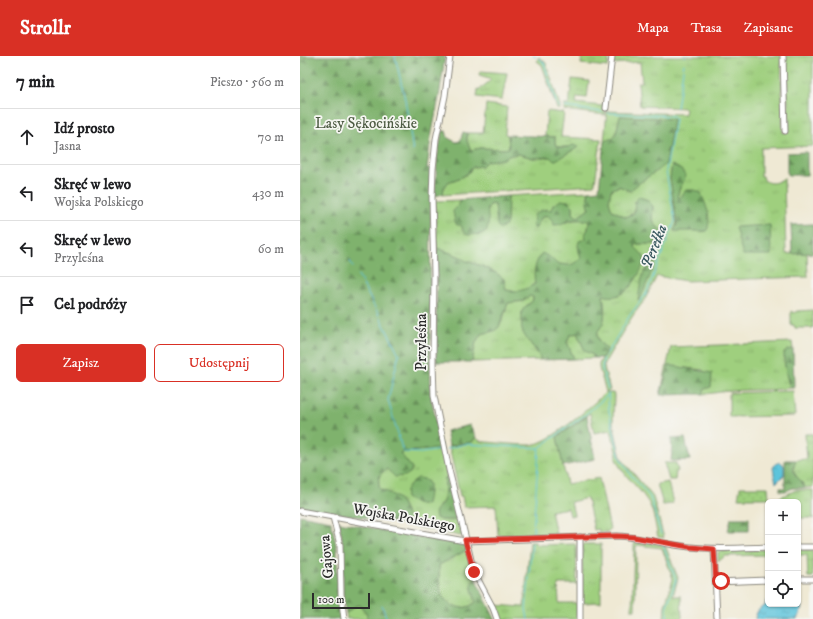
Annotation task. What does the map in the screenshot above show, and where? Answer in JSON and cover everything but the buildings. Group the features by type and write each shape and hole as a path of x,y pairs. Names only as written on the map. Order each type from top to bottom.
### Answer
{"street":[{"name":"Przyleśna","path":"450,56 445,96 436,138 433,170 433,378 435,404 444,451 475,576 493,608 497,619"},
{"path":"606,108 612,56"},
{"path":"783,56 785,131"},
{"name":"Wojska Polskiego","path":"300,511 465,540 633,537 690,547 714,549 765,547"},
{"name":"Gajowa","path":"333,517 340,545 340,594 344,619"},
{"path":"580,537 580,619"},
{"path":"801,547 813,547"},
{"path":"714,549 717,619"},
{"path":"801,579 813,579"},
{"path":"716,582 765,580"}],"green space":[{"name":"Lasy Sękocińskie","path":"300,56 445,56 427,168 431,169 431,396 441,448 400,453 412,468 410,473 405,476 395,477 387,469 380,475 379,480 380,489 398,498 401,502 409,525 300,507"},
{"path":"582,56 609,56 608,67 581,64"},
{"path":"613,56 781,56 783,133 789,132 786,56 813,56 813,146 761,148 761,176 763,176 764,180 774,183 784,178 786,254 807,253 808,277 686,281 657,276 644,301 634,314 604,364 610,390 607,393 613,393 614,395 613,423 621,458 653,497 664,538 658,537 653,512 649,503 621,469 615,457 617,456 611,430 594,433 590,413 557,437 567,484 599,478 610,529 608,532 599,532 599,529 594,530 587,498 571,502 574,515 570,516 568,508 551,511 556,534 498,535 496,506 464,507 462,496 460,496 449,446 472,442 476,437 480,441 486,442 525,445 538,443 570,423 606,392 599,364 607,349 597,337 598,331 604,320 603,294 638,251 635,244 658,244 661,249 668,231 663,232 654,224 652,218 653,207 648,200 639,197 635,201 634,213 626,217 612,210 609,201 611,190 619,186 630,191 641,180 656,172 673,119 620,116 613,139 604,141 607,111 685,114 686,108 640,106 638,83 642,82 640,62 613,64","holes":["672,165 683,183 677,193 677,197 680,198 686,190 707,231 674,230 677,224 670,178"]},
{"path":"539,57 546,63 560,109 557,109 542,65 537,61"},
{"path":"480,71 507,73 502,100 477,97 478,89 491,80 479,75"},
{"path":"572,79 589,81 587,98 577,97 576,103 601,106 604,103 603,109 605,110 605,115 564,110 564,105 569,105"},
{"path":"486,104 507,107 505,134 508,135 509,148 481,148 471,150 467,141 467,133 483,133"},
{"path":"547,111 564,113 561,137 601,139 594,185 442,195 444,187 448,182 462,177 473,167 482,166 487,161 503,159 511,155 519,154 533,158 550,157 569,147 558,147 555,144 555,137 545,136"},
{"path":"620,116 673,119 666,164 630,191 619,186 611,190 609,201 612,210 626,217 634,213 635,201 639,197 648,200 653,207 652,218 654,224 663,232 668,231 661,249 658,244 635,244 635,247 643,255 645,260 635,281 624,292 618,295 603,295 604,320 597,334 600,342 607,349 602,358 594,358 593,355 585,351 577,333 570,335 567,342 574,359 541,360 523,334 522,329 522,312 533,299 533,297 530,296 523,301 508,303 499,327 494,331 481,334 476,342 472,362 436,362 437,248 496,273 504,279 506,290 514,291 524,289 535,284 535,268 542,253 551,258 557,264 571,265 581,259 578,246 579,241 586,239 585,234 589,223 587,220 570,220 554,225 547,215 541,218 535,229 533,226 534,215 542,210 551,210 553,205 561,200 568,201 573,206 573,214 578,217 589,209 587,202 589,191 599,190 604,141 613,138 616,133"},
{"path":"442,131 446,131 448,138 456,142 460,141 463,132 467,133 467,141 471,150 481,148 509,148 508,135 555,137 555,144 559,147 573,145 579,147 554,161 550,157 533,158 519,154 511,155 503,159 487,161 482,166 473,167 462,177 448,182 444,187 443,194 435,196 437,158"},
{"path":"807,152 807,175 787,175 787,153"},
{"path":"672,165 680,169 685,176 680,187 678,197 680,198 686,190 695,190 701,193 709,216 707,231 674,231 677,224 670,178"},
{"path":"589,191 587,202 589,209 578,217 573,215 573,206 568,201 551,210 545,209 533,225 536,228 541,218 547,215 560,225 573,220 587,220 589,223 582,259 571,265 557,264 551,258 534,284 522,291 515,292 506,290 504,279 496,273 437,248 435,201 460,200 459,214 468,235 480,235 488,207 491,204 495,205 496,210 507,222 508,196"},
{"path":"508,196 507,222 506,225 500,229 497,225 495,205 491,204 488,207 487,229 481,234 468,235 464,233 461,225 457,225 455,222 453,211 459,205 460,200"},
{"path":"813,224 813,253 792,254 791,225"},
{"path":"770,225 771,255 743,255 735,227"},
{"path":"657,259 641,297 638,301 644,271"},
{"path":"530,296 533,297 532,302 525,307 523,311 523,323 527,337 541,360 472,362 476,342 481,334 494,330 498,327 508,303 523,301"},
{"path":"813,310 813,328 795,328 794,325 791,325 791,311 794,313 797,311"},
{"path":"577,333 587,351 593,355 594,358 574,359 567,342 570,335"},
{"path":"792,342 793,349 788,350 784,360 789,385 791,388 727,391 703,394 705,389 703,370 669,366 660,395 671,347"},
{"path":"793,349 794,388 791,388 785,366 784,353"},
{"path":"669,365 712,373 711,387 705,389 703,394 661,395"},
{"path":"793,391 795,416 729,417 729,393"},
{"path":"587,416 595,459 563,466 557,437"},
{"path":"470,425 476,437 472,442 449,446 446,431"},
{"path":"805,434 813,434 813,487 805,488 794,472 794,465 796,460 807,459"},
{"path":"685,438 690,460 671,461 671,439"},
{"path":"441,448 447,477 445,478 444,500 438,507 440,520 458,520 462,535 460,536 409,525 401,501 393,495 379,489 379,478 387,469 410,473 412,468 399,453"},
{"path":"785,460 796,460 794,472 805,488 793,488 786,491 780,491 780,488 785,488"},
{"path":"664,463 676,463 678,471 676,472 675,480 669,480"},
{"path":"447,477 458,520 440,520 436,518 435,515 444,499 445,478"},
{"path":"418,478 424,479 429,483 427,504 416,503 406,498 408,486"},
{"path":"668,482 673,503 663,505 657,484"},
{"path":"740,487 768,487 769,498 738,498"},
{"path":"796,490 813,490 813,519 801,518 801,499 780,499 780,497"},
{"path":"300,515 331,521 337,549 338,595 342,619 300,619"},
{"path":"731,518 749,518 749,531 728,531"},
{"path":"339,522 464,545 467,550 439,565 443,597 454,606 463,608 472,605 476,602 472,589 472,582 476,580 495,619 367,619 367,614 360,605 355,606 346,613 343,594 343,545"},
{"path":"636,540 665,545 678,578 673,596 681,596 682,618 664,619 665,605 673,579 662,548 636,546 635,610 632,610 634,545"},
{"path":"530,542 535,542 537,545 575,544 577,584 558,584 559,603 577,603 577,619 500,619 498,616 493,605 524,607"},
{"path":"584,544 601,544 601,602 583,603 582,546"},
{"path":"467,550 476,580 472,589 476,602 463,608 450,604 443,597 440,586 439,565"},
{"path":"732,550 765,550 765,555 725,556 718,562 718,552"},
{"path":"801,550 813,550 813,577 808,577 807,555 801,555"},
{"path":"360,605 367,614 367,619 347,619 346,613 355,606"}],"water":[{"path":"780,462 784,466 784,475 776,483 773,468 775,464"},
{"path":"765,606 801,607 801,609 797,619 755,619 756,614"}],"waterway":[{"path":"395,56 405,99 413,151"},
{"name":"Perełka","path":"539,58 544,63 557,105 560,107"},
{"path":"677,108 684,64"},
{"name":"Perełka","path":"565,107 602,112"},
{"name":"Perełka","path":"608,113 673,116 675,119 666,171 675,221 646,294 630,315 603,360 602,369 608,389"},
{"path":"350,261 353,267"},
{"path":"358,275 399,354 388,400 403,452 421,453 441,450"},
{"path":"608,393 609,411 620,458 631,475 650,497 661,534"},
{"name":"Perełka","path":"533,533 539,448 586,414 608,395"},
{"path":"447,449 465,444 539,448"},
{"name":"Perełka","path":"529,574 532,543"},
{"path":"663,545 676,580 667,605 667,619"},
{"name":"Perełka","path":"528,619 526,609 529,577"},
{"path":"382,606 387,619"}],"route":[{"path":"474,572 465,540 617,536 633,537 690,547 714,549 716,582 721,581"}]}
